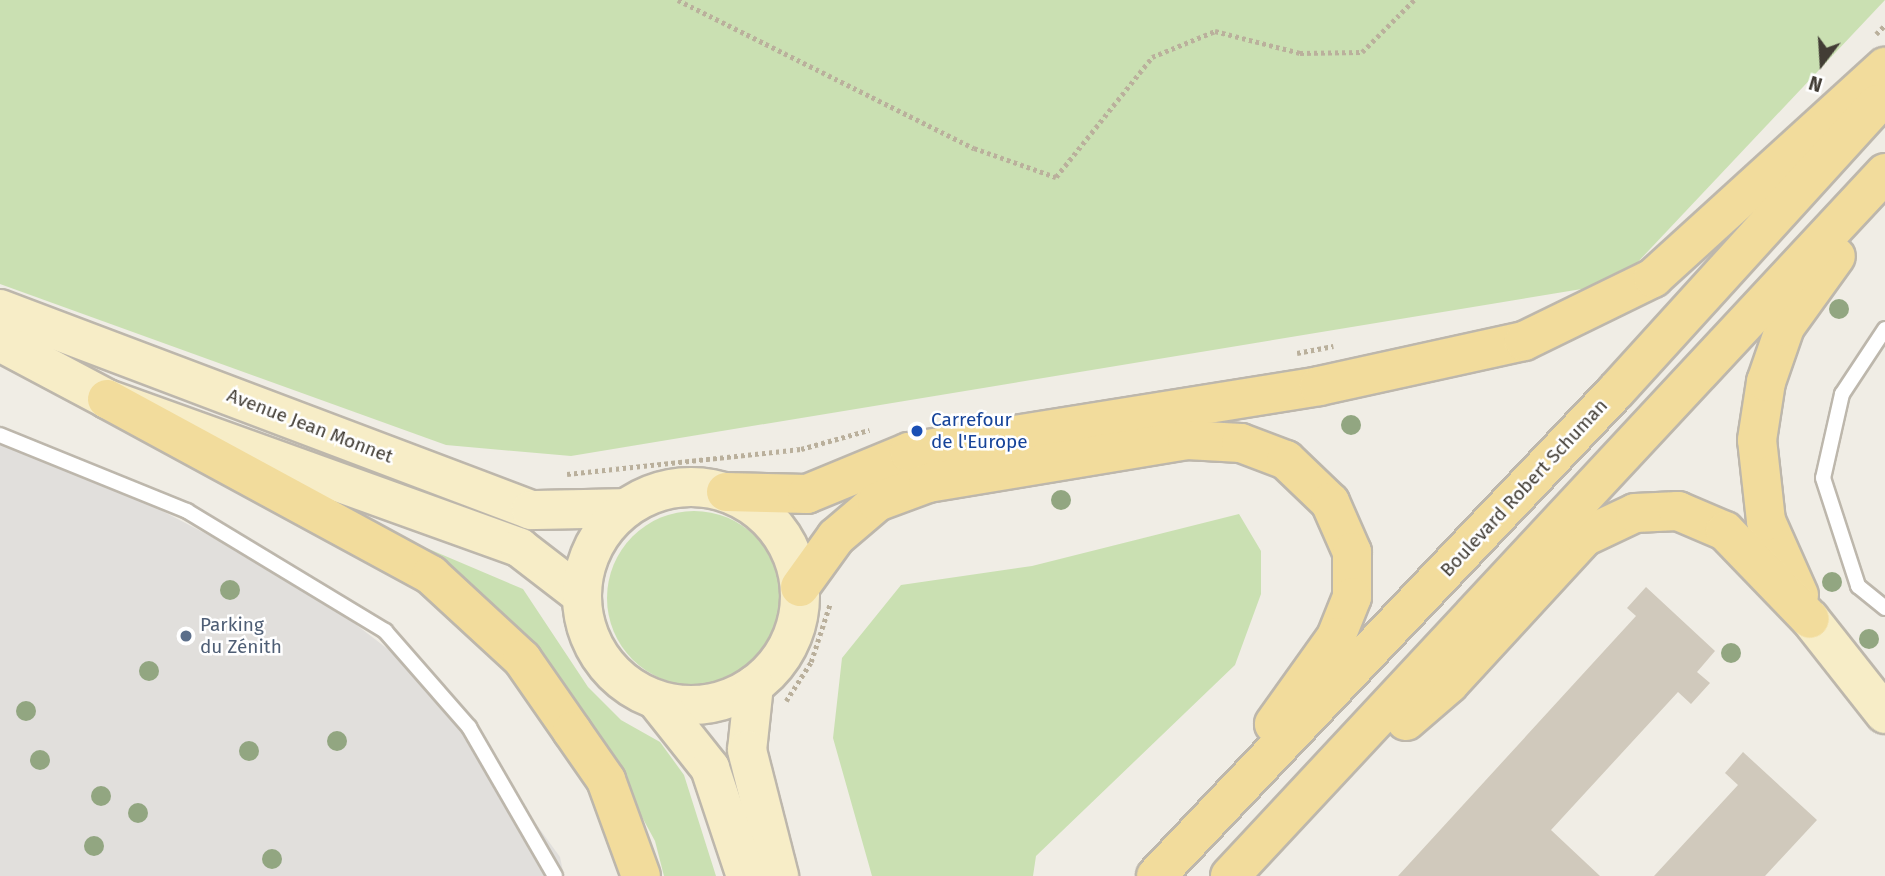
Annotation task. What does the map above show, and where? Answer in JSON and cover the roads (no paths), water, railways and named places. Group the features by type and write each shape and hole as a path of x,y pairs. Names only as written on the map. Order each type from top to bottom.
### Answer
{"main road":[{"path":"767,699 707,704 656,700 625,684 601,659 586,629 581,594 586,562 602,532 625,508 674,488 807,494 921,450 1319,386 1524,341 1653,278 1875,56"},
{"name":"Boulevard Robert Schuman","path":"1156,876 1615,392 1885,95"},
{"path":"1230,876 1885,173"},
{"path":"1810,619 1766,520 1757,440 1766,382 1784,327 1885,189"},
{"name":"Avenue Jean Monnet","path":"0,309 531,510 625,508"},
{"path":"0,342 431,575 522,659 558,710 606,780 641,876"},
{"path":"107,399 520,548 581,594"},
{"path":"779,876 748,762 767,699 790,642 816,591 836,537 877,502 928,483 1187,440 1241,443 1286,460 1330,502 1352,552 1352,597 1336,637 1189,842"},
{"path":"726,492 777,529 816,591"},
{"path":"1269,837 1449,684 1584,537 1608,522 1678,510 1725,531 1810,619 1885,714"},
{"path":"656,700 710,768 746,876"}],"lane":[{"path":"1885,328 1842,394 1822,478 1858,586 1885,608"},
{"path":"0,435 187,511 385,631 469,727 555,876"}],"place":[{"name":"Carrefour de l'Europe","path":"917,431"},
{"name":"Parking du Zénith","path":"186,636"}]}
